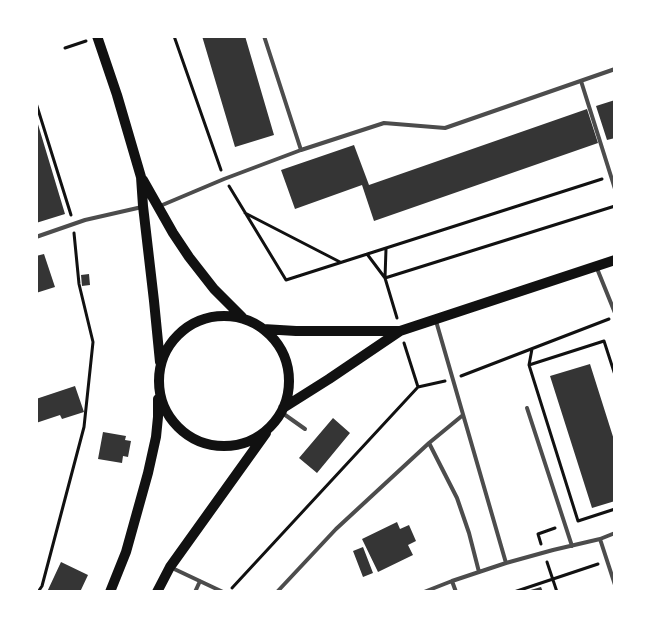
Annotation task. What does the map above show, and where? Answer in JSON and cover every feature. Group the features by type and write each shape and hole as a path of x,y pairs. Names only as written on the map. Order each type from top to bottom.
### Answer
{"main road":[{"path":"97,37 117,95 141,177 160,365 156,437 126,552 110,592"},
{"path":"141,177 173,233 190,257 214,289 242,318"},
{"path":"282,410 400,331 615,260"},
{"path":"157,592 170,567 276,421 282,410 290,383 283,354 272,337 252,322 226,315 204,318 175,335 164,353 160,365"},
{"path":"263,329 296,331 400,331"},
{"path":"158,390 165,409 176,425 185,434 206,444 240,444 258,437 268,430"}],"lane":[{"path":"264,36 301,150"},
{"path":"158,207 224,179 301,150 384,123 445,128 615,69"},
{"path":"581,81 615,189"},
{"path":"36,237 85,220 143,206"},
{"path":"596,266 615,315"},
{"path":"436,319 506,563"},
{"path":"527,408 572,546"},
{"path":"282,410 305,429"},
{"path":"277,592 336,529 428,443 463,416"},
{"path":"428,443 457,498 469,533 479,572"},
{"path":"424,592 452,580 506,563 600,539 615,533"},
{"path":"600,539 615,585"},
{"path":"170,567 223,592"},
{"path":"452,580 456,592"},
{"path":"194,592 200,581"}],"path":[{"path":"174,36 224,179 286,280 611,176"},
{"path":"65,48 97,37"},
{"path":"36,103 74,224 79,284 93,342 84,427 42,586 38,592"},
{"path":"385,278 615,206"},
{"path":"245,213 340,262"},
{"path":"386,248 385,278 418,387"},
{"path":"367,254 385,278"},
{"path":"228,592 418,387 453,379 615,315"},
{"path":"529,365 604,341 615,375"},
{"path":"532,349 529,365 578,521 615,509"},
{"path":"514,592 599,564"},
{"path":"552,580 557,592"}],"building":[{"path":"202,36 245,36 274,135 235,147"},
{"path":"615,100 615,138 607,140 596,106"},
{"path":"587,109 598,143 374,221 362,185 295,209 281,170 354,145 369,185"},
{"path":"36,122 65,214 36,223"},
{"path":"44,254 55,287 36,293 36,256"},
{"path":"89,274 90,285 82,286 81,275"},
{"path":"590,364 615,443 615,501 592,508 550,376"},
{"path":"75,386 84,412 62,419 60,415 36,423 36,399"},
{"path":"333,418 350,433 317,473 299,458"},
{"path":"103,432 126,436 125,440 131,441 128,457 123,456 122,463 98,459"},
{"path":"397,522 400,529 409,525 416,541 408,545 413,555 378,572 362,539"},
{"path":"363,547 373,573 363,577 353,551"},
{"path":"61,562 88,575 80,592 47,592"},
{"path":"541,587 543,592 527,592 527,591"}]}
